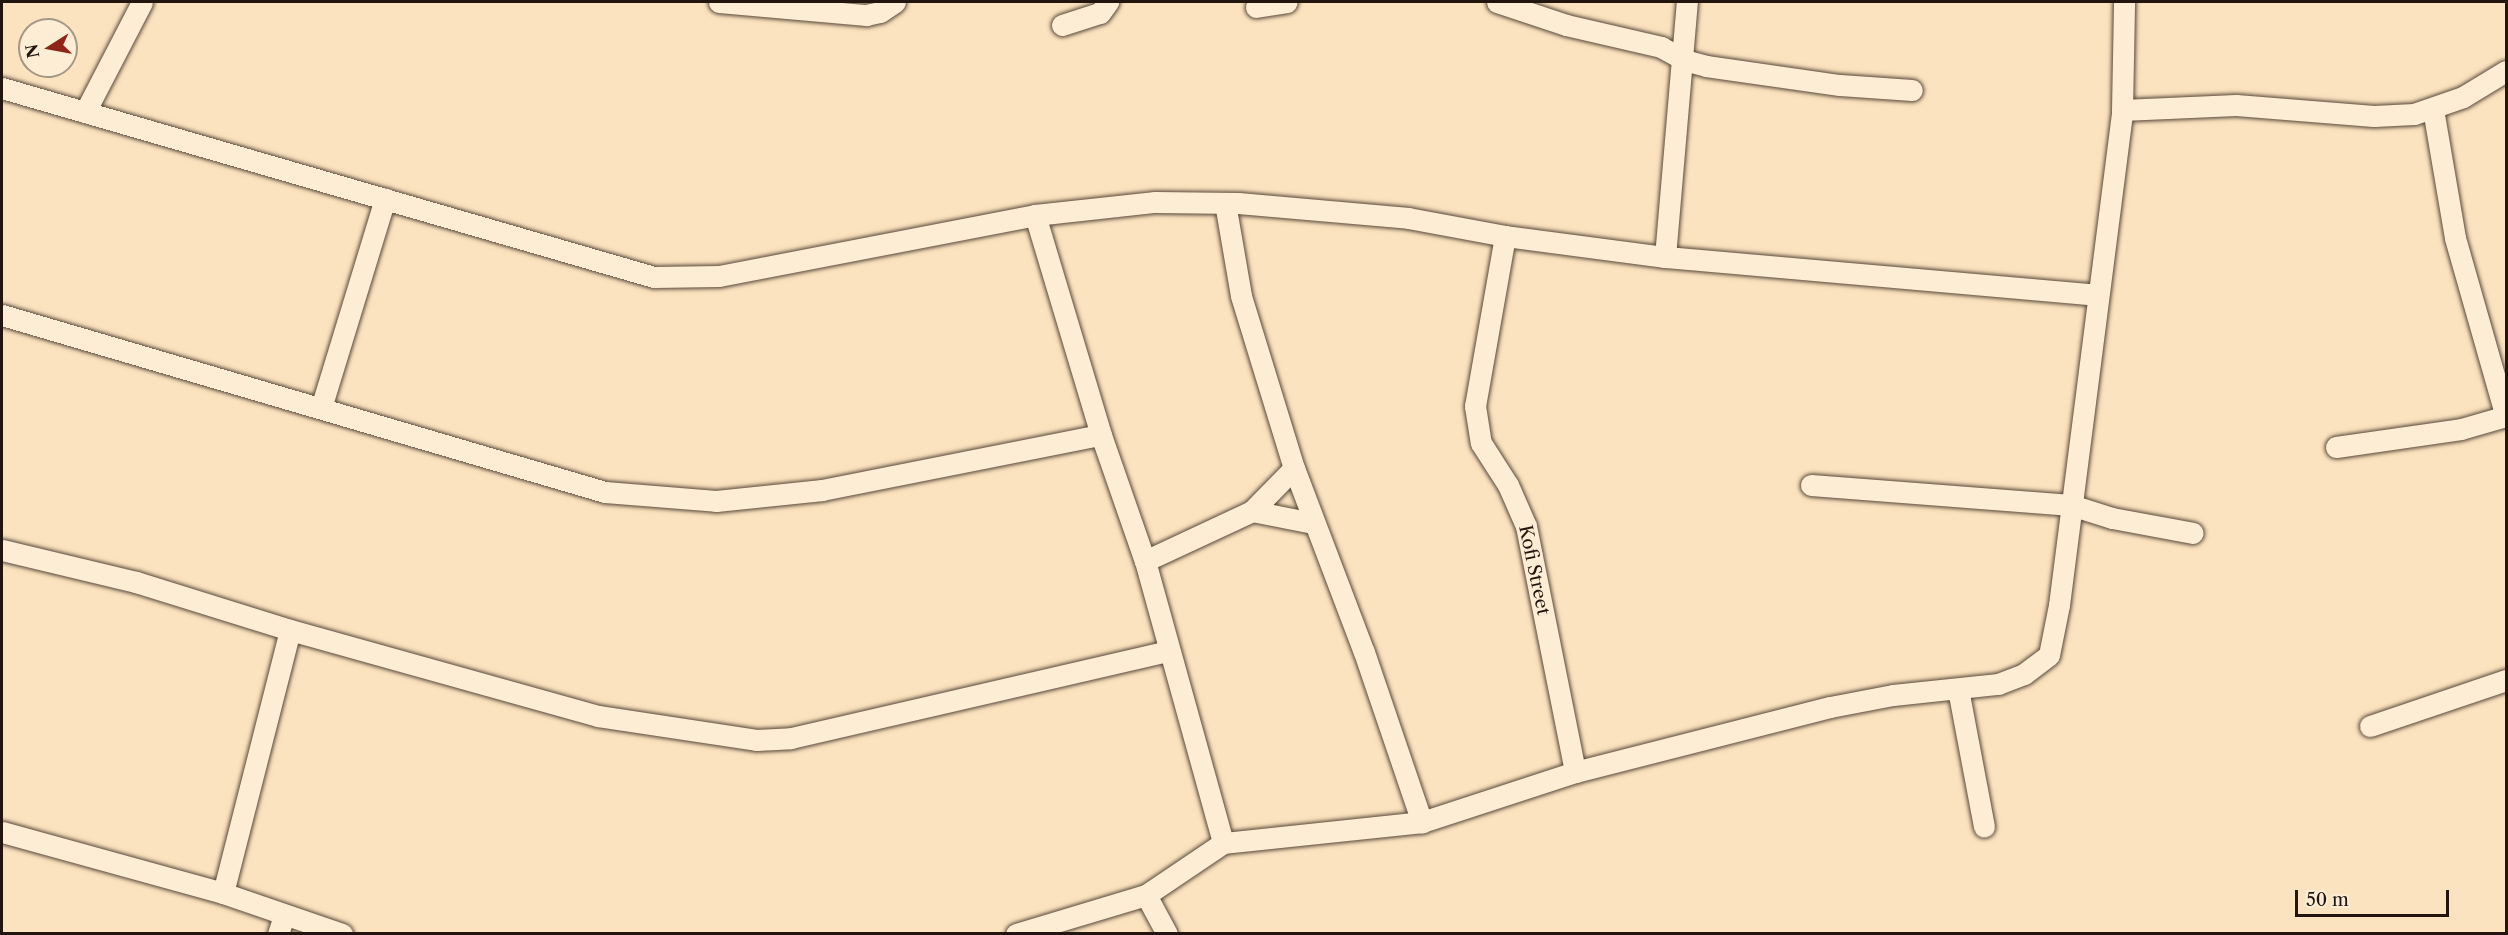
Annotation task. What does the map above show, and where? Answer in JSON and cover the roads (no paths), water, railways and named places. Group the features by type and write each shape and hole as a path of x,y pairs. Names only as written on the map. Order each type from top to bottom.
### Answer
{"street":[{"path":"85,112 141,2"},
{"path":"719,2 866,15 880,12 895,2"},
{"path":"1062,25 1100,13 1108,2"},
{"path":"1256,7 1287,2"},
{"path":"1497,2 1566,25 1660,47 1683,60 1840,85 1912,90"},
{"path":"1665,257 1687,2"},
{"path":"1016,933 1146,895 1223,843 1422,822 1575,772 1830,707 1893,695 1998,684 2024,674 2049,656 2059,605 2122,110 2124,2"},
{"path":"2122,110 2236,105 2374,116 2433,109 2463,97 2506,71"},
{"path":"2,88 654,277 719,276 1035,215 1155,202 1225,203 1408,218 1505,236 1665,257 2097,295"},
{"path":"2336,447 2461,429 2506,416 2455,238 2433,109"},
{"path":"321,408 385,199"},
{"path":"1225,203 1241,296 1293,468 1364,652 1422,822"},
{"path":"1035,215 1101,435 1145,561 1223,843"},
{"name":"Kofi Street","path":"1505,236 1475,406 1481,443 1508,485 1526,526 1575,772"},
{"path":"2,315 604,492 716,501 822,490 1101,435"},
{"path":"1145,561 1252,511 1293,468"},
{"path":"1811,485 2071,505 2122,520 2193,533"},
{"path":"1252,511 1313,523"},
{"path":"2,550 136,582 290,630 598,716 756,740 791,738 1169,651"},
{"path":"223,893 290,630"},
{"path":"2370,726 2506,680"},
{"path":"1958,689 1984,827"},
{"path":"2,832 223,893 281,924 342,933"},
{"path":"1146,895 1167,933"}]}
